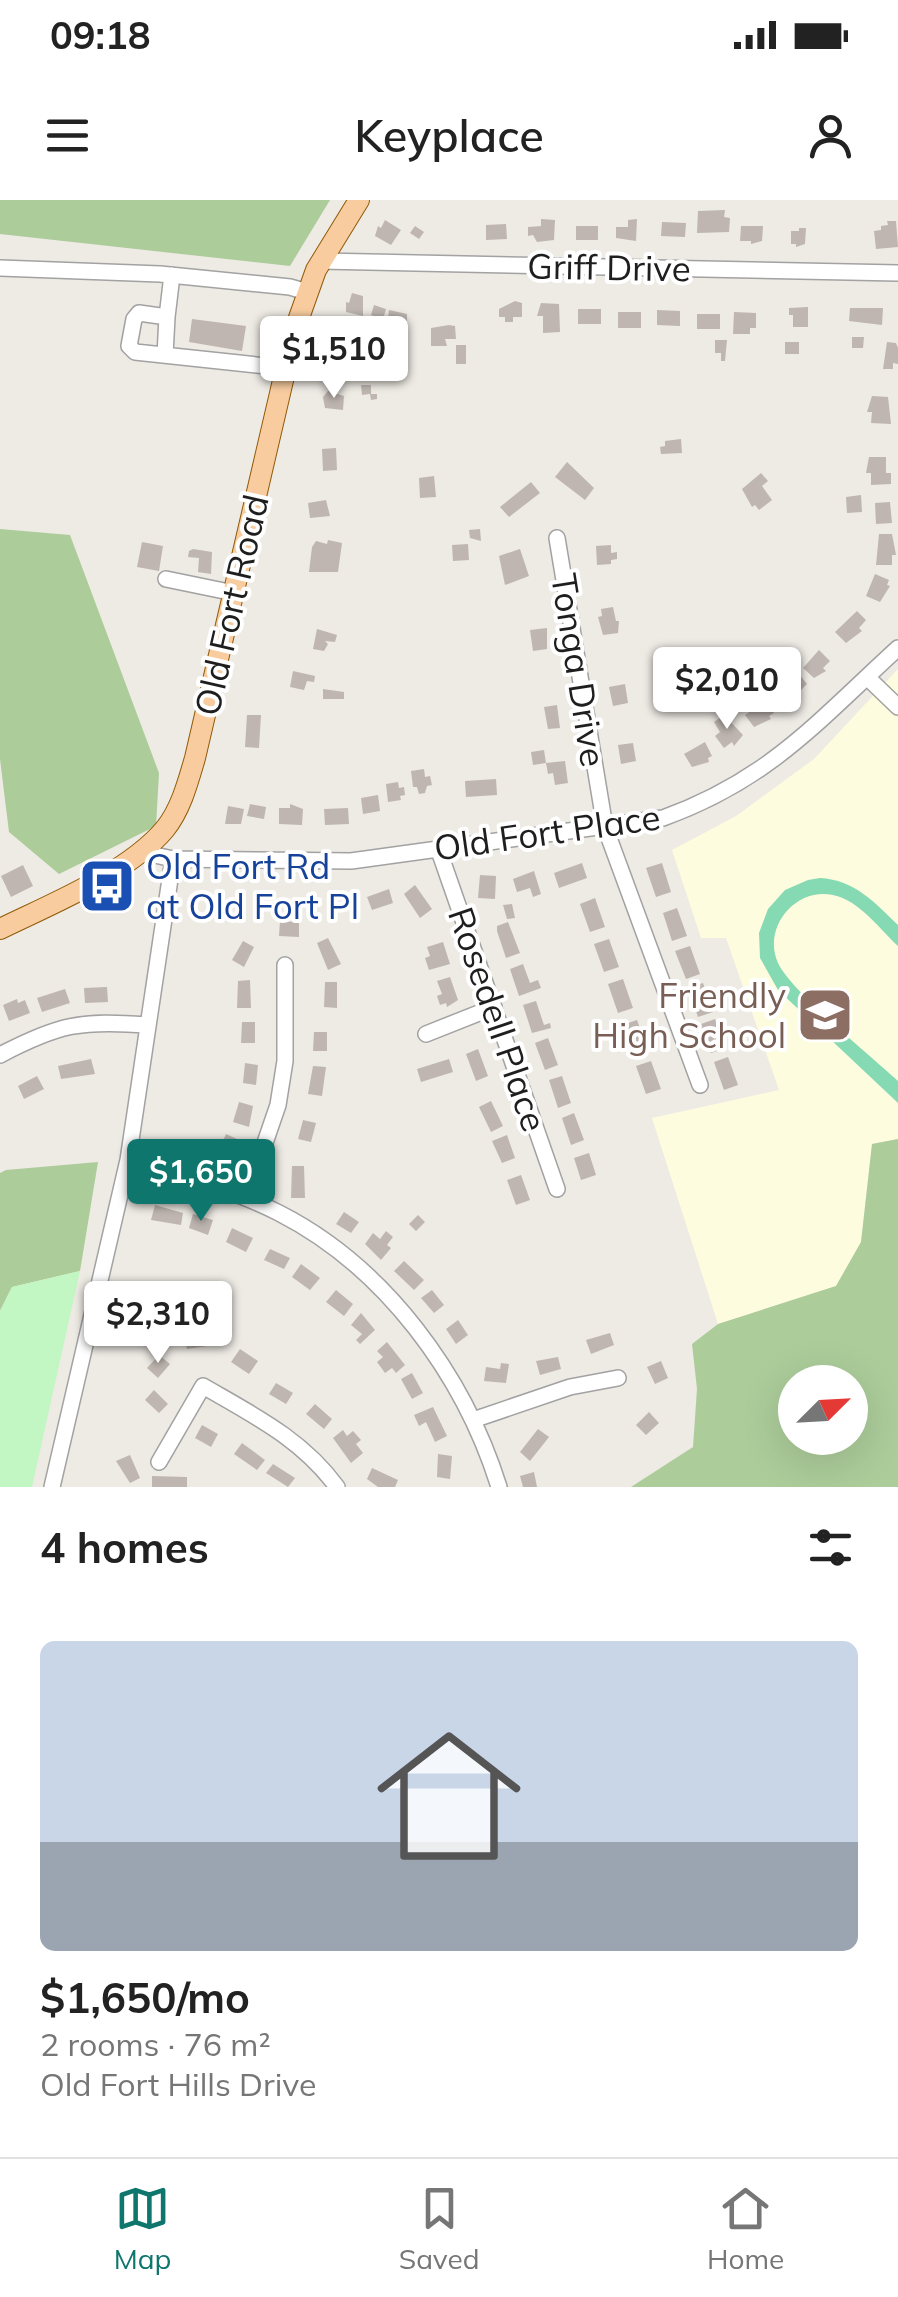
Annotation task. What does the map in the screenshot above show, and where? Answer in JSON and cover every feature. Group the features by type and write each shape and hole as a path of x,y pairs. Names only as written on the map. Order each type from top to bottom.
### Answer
{"main road":[{"name":"Old Fort Road","path":"0,929 140,852 165,828 185,791 285,368 307,292 358,200"}],"street":[{"name":"Griff Drive","path":"321,261 898,273"},
{"path":"0,268 172,276 307,292"},
{"path":"165,355 172,276"},
{"path":"167,317 139,314 134,318 129,346 135,352 285,368"},
{"name":"Tonga Drive","path":"557,538 606,827 700,1084"},
{"path":"166,579 234,593"},
{"name":"Old Fort Place","path":"140,852 173,859 351,861 664,818 700,805 738,784 806,735 898,648"},
{"path":"868,678 898,707"},
{"name":"Rosedell Place","path":"438,848 558,1189"},
{"path":"52,1487 128,1160 173,859"},
{"path":"246,1198 278,1104 285,1061 285,965"},
{"path":"426,1034 494,1007"},
{"path":"0,1055 73,1024 146,1025"},
{"path":"128,1160 246,1198 310,1230 372,1282 434,1353 473,1420 497,1486"},
{"path":"473,1420 570,1387 618,1378"},
{"path":"158,1462 203,1386 282,1432 319,1462 337,1487"}],"shaded area":[{"name":"Friendly High School","path":"898,669 898,1139 872,1144 861,1242 836,1286 718,1324 652,1118 779,1090 726,938 701,938 672,850 736,816 814,759"}],"green space":[{"path":"0,200 330,200 290,266 0,234"},
{"path":"0,529 70,535 159,773 156,826 59,874 9,832 0,759"},
{"path":"820,878 844,883 872,901 898,925 898,946 864,912 840,897 825,894 798,901 780,921 774,949 778,963 815,1006 898,1081 898,1103 778,990 760,958 759,933 768,909 785,890"},
{"path":"898,1139 898,1487 631,1487 693,1447 697,1389 692,1344 718,1324 836,1286 861,1242 872,1144"},
{"path":"98,1162 80,1271 12,1287 0,1311 0,1173"},
{"path":"80,1271 32,1487 0,1487 0,1311 12,1287"}],"building":[{"path":"725,210 724,217 730,218 729,232 697,233 698,211"},
{"path":"541,219 555,220 554,240 537,242 533,235 528,236 528,227 541,226"},
{"path":"637,219 636,241 616,238 616,227 628,227 628,220"},
{"path":"385,220 401,230 391,245 375,236"},
{"path":"887,221 896,221 898,247 876,249 874,231 888,225"},
{"path":"662,222 686,223 685,237 661,236"},
{"path":"506,224 507,239 486,240 486,225"},
{"path":"415,226 424,232 419,239 410,233"},
{"path":"576,226 598,226 598,240 576,240"},
{"path":"741,226 763,226 762,241 740,241"},
{"path":"806,228 805,244 796,247 791,244 791,231"},
{"path":"352,293 363,296 363,316 346,312 346,302 349,303"},
{"path":"515,301 522,303 522,317 505,322 505,317 499,317 499,309"},
{"path":"541,303 559,304 560,332 543,333 543,316 537,316"},
{"path":"374,305 386,309 383,319 371,315"},
{"path":"808,307 808,327 793,327 789,308"},
{"path":"850,308 883,308 882,325 849,321"},
{"path":"578,309 601,309 601,324 578,324"},
{"path":"389,310 407,314 407,321 388,319"},
{"path":"657,310 680,311 680,326 657,325"},
{"path":"618,312 641,312 641,328 618,328"},
{"path":"734,312 756,313 756,328 750,328 750,334 733,334"},
{"path":"697,314 720,314 720,329 697,329"},
{"path":"192,319 246,326 242,351 189,342"},
{"path":"455,326 456,339 445,339 447,346 431,346 431,328"},
{"path":"365,334 381,338 380,343 389,343 389,349 364,348"},
{"path":"852,337 864,337 863,348 852,348"},
{"path":"715,340 727,340 725,361 721,361 721,353 715,353"},
{"path":"785,342 799,342 799,354 785,354"},
{"path":"887,342 896,343 898,348 898,364 893,363 893,369 883,369"},
{"path":"456,345 466,345 466,364 456,364"},
{"path":"332,351 351,351 349,367 344,366 343,375 330,373"},
{"path":"361,385 371,385 371,394 377,394 377,399 371,400 370,394 362,395"},
{"path":"328,391 344,396 343,410 325,408 323,397"},
{"path":"872,396 888,397 891,424 871,423 872,412 867,412"},
{"path":"681,439 682,453 661,454 660,447 665,446 665,441"},
{"path":"336,448 337,470 323,471 322,449"},
{"path":"869,457 886,457 891,484 871,485 871,473 866,473"},
{"path":"567,462 594,488 585,500 555,477"},
{"path":"761,473 768,481 762,486 772,500 759,510 755,505 752,507 742,489"},
{"path":"434,476 436,497 420,498 419,478"},
{"path":"531,482 540,493 509,517 500,507"},
{"path":"861,495 862,512 847,513 846,497"},
{"path":"326,500 330,516 310,518 308,503"},
{"path":"890,502 892,523 876,524 875,503"},
{"path":"480,529 481,541 470,538 469,530"},
{"path":"879,534 892,534 896,555 892,555 892,565 876,565"},
{"path":"328,540 342,543 338,572 309,572 312,547 316,541 327,544"},
{"path":"142,542 163,546 159,571 137,567"},
{"path":"468,544 469,560 453,561 452,545"},
{"path":"611,545 611,553 617,552 617,559 611,560 611,564 597,565 596,546"},
{"path":"193,549 212,552 211,574 198,572 199,558 188,557"},
{"path":"520,549 529,576 505,585 499,556"},
{"path":"875,574 889,580 890,586 880,602 866,596"},
{"path":"613,607 619,621 618,633 603,635 598,617 602,616 601,609"},
{"path":"857,611 866,620 859,628 862,631 846,643 835,632"},
{"path":"547,628 547,649 533,651 530,630"},
{"path":"317,629 337,635 335,642 325,641 328,644 324,651 313,649"},
{"path":"819,650 830,661 823,668 826,671 814,678 803,668"},
{"path":"293,671 315,676 314,682 307,681 304,690 290,687"},
{"path":"799,674 807,684 799,692 801,695 785,704 775,692"},
{"path":"625,684 628,703 613,706 609,687"},
{"path":"698,686 707,699 695,707 686,694"},
{"path":"323,689 344,692 344,699 323,699"},
{"path":"765,701 774,713 769,716 771,719 754,727 745,715"},
{"path":"557,705 560,728 548,729 544,707"},
{"path":"247,715 261,715 259,748 245,747"},
{"path":"724,715 743,735 734,746 732,742 724,748 715,736 720,732 714,722"},
{"path":"705,742 712,756 709,762 692,767 684,754"},
{"path":"633,743 636,761 621,764 618,745"},
{"path":"544,750 546,763 533,765 531,752"},
{"path":"565,761 568,783 555,785 546,763"},
{"path":"424,769 432,785 419,794 417,787 413,787 411,771"},
{"path":"496,779 497,795 466,797 465,781"},
{"path":"398,782 405,795 400,796 401,800 388,802 386,784"},
{"path":"378,795 380,811 363,814 361,798"},
{"path":"250,804 266,807 264,819 247,816"},
{"path":"290,804 303,809 302,825 279,824 279,808 290,808"},
{"path":"228,806 244,809 241,824 225,824"},
{"path":"348,808 349,824 325,825 324,809"},
{"path":"582,863 587,878 559,888 554,873"},
{"path":"662,863 671,892 656,897 646,868"},
{"path":"23,865 33,886 11,897 1,876"},
{"path":"534,871 541,894 533,897 530,888 517,892 513,879"},
{"path":"480,875 496,876 495,899 478,898"},
{"path":"415,885 432,909 420,918 404,894"},
{"path":"389,889 393,903 372,910 367,897"},
{"path":"595,898 605,927 590,932 580,904"},
{"path":"512,904 515,918 507,919 503,905"},
{"path":"677,908 687,936 672,941 663,913"},
{"path":"280,921 299,922 299,937 279,936"},
{"path":"508,922 520,953 506,958 497,926"},
{"path":"328,938 341,964 328,970 317,943"},
{"path":"609,939 619,967 604,972 594,944"},
{"path":"243,941 254,947 244,967 232,960"},
{"path":"443,942 450,964 429,970 427,947"},
{"path":"690,946 700,974 686,979 675,951"},
{"path":"523,964 530,983 538,980 541,988 519,996 510,969"},
{"path":"450,977 458,1000 447,1007 446,1003 440,1005 437,996 442,994 437,981"},
{"path":"623,979 633,1008 618,1013 608,984"},
{"path":"250,980 251,1008 237,1008 238,981"},
{"path":"325,982 337,982 337,1008 324,1007"},
{"path":"703,983 713,1012 698,1017 688,988"},
{"path":"107,987 108,1002 85,1003 84,988"},
{"path":"65,989 70,1003 42,1012 37,998"},
{"path":"17,999 18,1003 25,1000 30,1013 9,1021 3,1005"},
{"path":"536,1001 544,1025 550,1023 551,1028 532,1033 523,1005"},
{"path":"715,1019 725,1048 711,1053 701,1024"},
{"path":"637,1020 647,1048 632,1053 622,1025"},
{"path":"242,1022 255,1022 255,1043 241,1043"},
{"path":"314,1032 327,1032 327,1051 313,1051"},
{"path":"548,1038 558,1065 545,1070 535,1043"},
{"path":"478,1049 488,1076 476,1081 466,1054"},
{"path":"728,1057 738,1085 724,1090 714,1062"},
{"path":"91,1059 95,1074 61,1079 58,1066"},
{"path":"449,1059 453,1072 421,1082 417,1069"},
{"path":"651,1061 661,1089 646,1094 636,1066"},
{"path":"245,1063 258,1065 256,1085 243,1083"},
{"path":"313,1066 326,1067 322,1096 308,1094"},
{"path":"37,1076 44,1089 24,1099 18,1086"},
{"path":"562,1076 571,1103 558,1108 549,1080"},
{"path":"491,1101 503,1126 491,1132 479,1107"},
{"path":"239,1102 253,1106 249,1127 233,1122"},
{"path":"574,1113 584,1140 571,1145 562,1118"},
{"path":"303,1120 316,1123 311,1142 298,1139"},
{"path":"226,1134 237,1139 228,1166 214,1161"},
{"path":"507,1135 515,1158 502,1163 492,1141"},
{"path":"589,1153 596,1175 581,1180 574,1158"},
{"path":"292,1166 304,1166 305,1198 291,1198"},
{"path":"521,1175 530,1200 516,1205 507,1180"},
{"path":"155,1205 183,1213 181,1225 151,1220"},
{"path":"344,1212 359,1222 351,1233 336,1224"},
{"path":"193,1214 213,1220 208,1235 189,1228"},
{"path":"418,1215 425,1222 416,1231 409,1224"},
{"path":"232,1228 253,1238 246,1252 226,1242"},
{"path":"386,1231 393,1237 387,1245 391,1248 381,1260 365,1244 373,1233 380,1239"},
{"path":"270,1249 290,1258 284,1269 264,1260"},
{"path":"404,1261 424,1280 414,1290 394,1271"},
{"path":"301,1264 320,1278 310,1290 292,1277"},
{"path":"336,1290 353,1304 344,1316 326,1302"},
{"path":"432,1290 444,1305 434,1313 421,1298"},
{"path":"361,1313 375,1330 360,1344 356,1340 362,1334 351,1325"},
{"path":"458,1320 468,1335 456,1344 446,1329"},
{"path":"212,1332 214,1345 187,1349 184,1338"},
{"path":"610,1333 614,1345 591,1354 586,1340"},
{"path":"387,1342 405,1365 396,1373 392,1368 385,1373 377,1362 383,1357 377,1351"},
{"path":"240,1349 258,1361 249,1374 231,1362"},
{"path":"159,1355 170,1364 158,1378 147,1368"},
{"path":"558,1357 561,1369 540,1375 536,1361"},
{"path":"661,1361 668,1378 655,1384 647,1367"},
{"path":"501,1363 509,1364 506,1383 484,1381 486,1367 500,1369"},
{"path":"412,1373 423,1393 412,1399 401,1379"},
{"path":"276,1383 293,1393 286,1404 269,1394"},
{"path":"154,1390 168,1404 159,1413 145,1400"},
{"path":"315,1404 332,1419 324,1429 306,1414"},
{"path":"433,1407 447,1436 435,1442 426,1422 419,1426 414,1415"},
{"path":"649,1412 659,1423 646,1435 636,1425"},
{"path":"202,1425 218,1434 211,1447 195,1438"},
{"path":"538,1429 549,1437 530,1461 520,1452"},
{"path":"343,1430 347,1436 353,1431 361,1440 356,1444 363,1453 351,1463 333,1438"},
{"path":"242,1443 265,1460 257,1470 234,1454"},
{"path":"438,1454 452,1456 450,1479 437,1477"},
{"path":"130,1455 140,1478 130,1483 116,1461"},
{"path":"273,1464 295,1478 288,1487 266,1473"},
{"path":"372,1468 398,1480 395,1487 378,1487 367,1479"},
{"path":"534,1472 537,1487 523,1487 520,1476"},
{"path":"152,1476 187,1477 187,1487 152,1487"}],"place":[{"name":"Old Fort Rd at Old Fort Pl","path":"107,886"},
{"name":"Friendly High School","path":"825,1015"}]}
